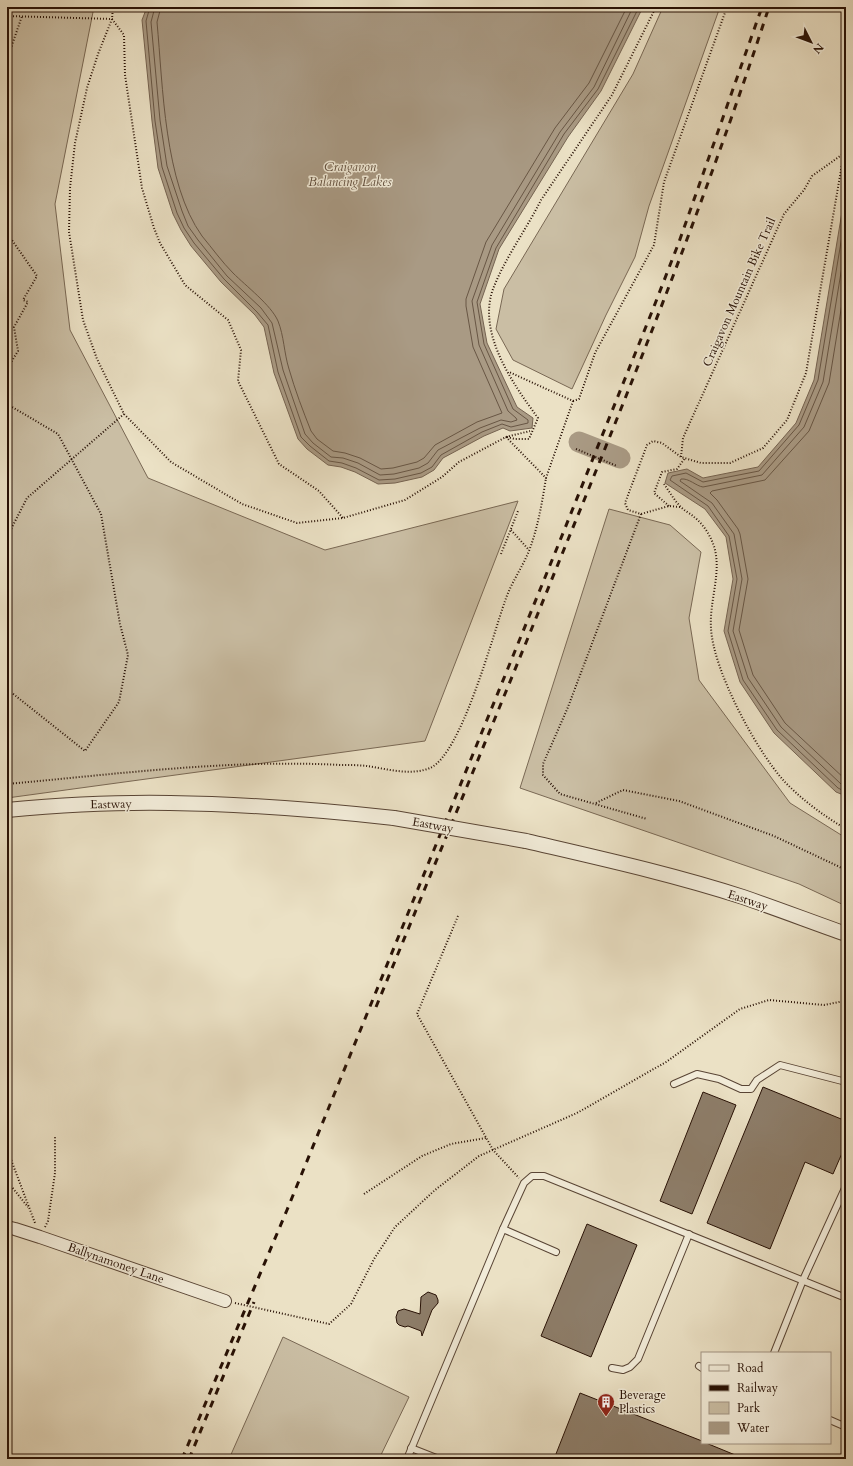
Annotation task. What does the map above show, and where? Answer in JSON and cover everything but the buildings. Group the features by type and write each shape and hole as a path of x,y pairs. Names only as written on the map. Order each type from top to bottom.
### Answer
{"street":[{"name":"Eastway","path":"7,810 60,805 170,802 311,810 394,818 526,841 632,866 743,897 846,934"},
{"name":"Ballynamoney Lane","path":"7,1228 40,1237 225,1301"}],"lane":[{"path":"674,1084 697,1074 719,1079 741,1089 751,1089 757,1080 780,1065 846,1082"},
{"path":"406,1459 502,1229 524,1183 532,1176 544,1176 846,1298"},
{"path":"774,1352 803,1280 846,1186"},
{"path":"502,1229 556,1252"},
{"path":"612,1368 623,1370 630,1367 638,1359 689,1234"},
{"path":"831,1420 846,1427"},
{"path":"411,1448 439,1459"}],"path":[{"path":"113,7 112,18 87,88 75,143 70,188 69,232 83,320 97,359 124,414 171,462 242,504 297,523 343,518 405,500 442,477 459,462 506,437 530,431"},
{"path":"506,437 515,439 529,438 538,418 508,371 491,334 489,310 493,290 512,251 533,217 541,200 612,95 656,7"},
{"path":"508,371 573,401 579,399 596,353 654,244 664,182 727,7"},
{"path":"7,16 112,18"},
{"path":"7,54 11,48 22,16"},
{"path":"112,18 124,35 125,75 142,188 160,243 185,285 228,320 241,350 238,381 279,464 319,491 343,518"},
{"path":"680,507 669,506 641,514 628,510 625,503 647,445 653,441 662,442 681,457 701,463 730,463 763,448 787,420 806,373 846,141"},
{"name":"Craigavon Mountain Bike Trail","path":"681,457 682,438 784,214 804,190 812,176 844,153"},
{"path":"7,233 37,276 23,300 28,302 14,327 18,351 7,369"},
{"path":"7,784 198,767 306,763 364,766 405,772 430,768 440,761 457,735 466,716 506,598 529,550 541,512 546,478 573,401"},
{"path":"7,404 58,434 101,514 120,624 128,655 119,702 85,751 7,689"},
{"path":"7,546 9,533 27,498 124,414"},
{"path":"506,437 546,478"},
{"path":"576,449 616,466"},
{"path":"669,506 654,493 662,472 677,469 684,458"},
{"path":"664,484 680,507 695,517 704,526 712,541 716,554 717,579 711,608 711,629 717,657 727,684 752,736 768,761 784,781 810,805 846,829"},
{"path":"501,554 518,510"},
{"path":"641,514 568,707 543,764 544,775 560,794 648,819"},
{"path":"510,530 529,550"},
{"path":"595,804 623,790 679,801 774,836 846,870"},
{"path":"458,916 417,1014 493,1150 524,1183"},
{"path":"225,1301 329,1324 351,1304 374,1259 395,1227 435,1190 478,1156 577,1113 666,1062 740,1009 769,1000 824,1005 844,1001 846,998"},
{"path":"40,1237 48,1221 55,1173 55,1137"},
{"path":"364,1194 422,1156 451,1144 486,1138"},
{"path":"7,1149 29,1209 7,1181"}],"green space":[{"path":"7,7 94,7 55,204 70,330 148,478 325,550 518,501 425,741 7,798"},
{"path":"663,7 720,7 649,206 635,257 572,389 513,360 496,329 504,289 633,74"},
{"path":"609,509 670,525 701,552 689,618 699,680 790,803 846,838 846,906 799,884 520,788"},
{"path":"283,1337 409,1397 379,1459 229,1459"}],"water":[{"name":"Craigavon Balancing Lakes","path":"147,7 643,7 601,91 568,137 499,249 480,304 487,343 517,407 533,418 532,428 510,431 503,428 484,436 443,458 434,470 422,477 395,483 378,484 355,472 341,467 328,465 307,449 298,439 274,373 264,327 255,315 221,282 191,246 173,214 158,168 152,121 142,20"},
{"path":"846,188 846,796 836,792 774,733 740,682 724,631 733,579 726,537 705,509 665,483 668,473 687,469 703,478 758,467 796,423 814,380"}],"waterway":[{"path":"579,442 620,458"}],"railway":[{"path":"182,1459 287,1210 653,309 679,242 762,7"},
{"path":"376,1007 647,343 723,142 769,7"},
{"path":"189,1459 254,1302"}],"place":[{"name":"Beverage Plastics","path":"606,1417"}]}
